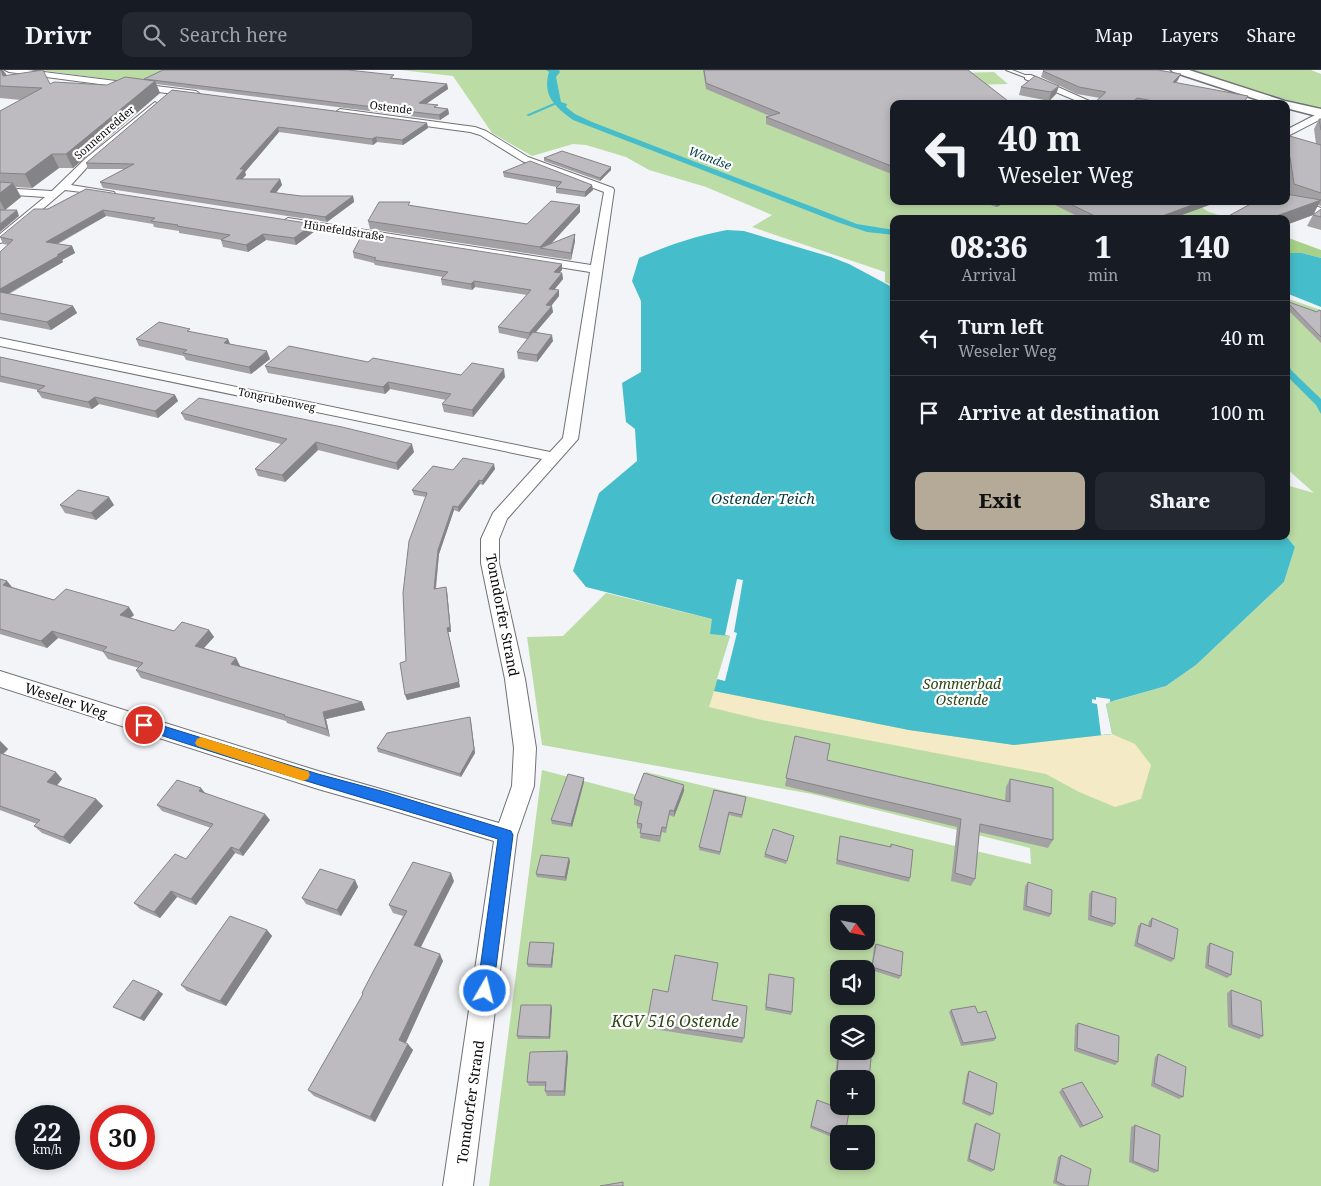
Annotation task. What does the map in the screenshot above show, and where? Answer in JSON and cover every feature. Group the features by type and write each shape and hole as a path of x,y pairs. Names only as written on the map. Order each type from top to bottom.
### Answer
{"street":[{"path":"9,70 205,96"},
{"path":"1177,70 1272,100"},
{"path":"1028,77 1083,100"},
{"name":"Sonnenredder","path":"0,240 59,190 88,161 171,91"},
{"path":"1290,105 1321,114"},
{"name":"Ostende","path":"334,111 472,129"},
{"path":"1290,132 1321,114"},
{"name":"Tonndorfer Strand","path":"458,1186 506,835 523,786 525,748 515,679 490,563 490,539 499,517 570,439 609,190 525,159 483,133 472,129"},
{"path":"0,191 59,190 121,196"},
{"path":"1290,200 1321,212"},
{"name":"Hünefeldstraße","path":"274,219 596,269"},
{"name":"Tongrubenweg","path":"0,342 553,457"},
{"name":"Weseler Weg","path":"0,679 318,780 385,798 506,835"}],"lane":[{"path":"1008,70 1028,77"},
{"path":"1296,209 1321,212"}],"green space":[{"path":"39,70 166,70 136,83"},
{"path":"401,70 954,70 958,73 994,72 1008,84 974,85 911,100 890,100 890,205 1198,205 1218,215 890,215 890,284 885,282 885,272 752,227 772,215 706,187 649,170 626,157 586,145 573,144 532,156 492,133 453,76"},
{"path":"1188,70 1311,70 1321,74 1321,109 1290,100 1228,84"},
{"path":"1290,238 1321,250 1321,258 1302,253 1290,253"},
{"name":"KGV 516 Ostende","path":"1290,299 1321,310 1321,1186 489,1186 542,770 637,795 646,772 1031,864 1030,848 812,794 542,745 527,637 563,636 606,593 712,619 1114,701 1166,686 1196,665 1284,582 1295,547 1289,540 1290,486 1314,493 1290,472"}],"sand":[{"path":"714,691 909,730 1014,745 1112,734 1135,744 1151,765 1141,799 1115,807 1079,792 1046,774 762,720 709,707"}],"water":[{"path":"546,70 559,70 560,72 556,77 561,102 567,104 566,107 575,114 857,224 890,229 890,235 867,232 837,222 573,120 556,105 549,94 547,80 549,72"},
{"name":"Ostender Teich","path":"727,230 744,231 831,257 849,264 890,286 890,540 1289,540 1295,547 1284,582 1196,665 1166,686 1106,703 1112,734 1014,745 909,730 714,691 730,636 710,634 712,619 586,587 573,571 599,493 637,461 635,429 626,422 622,383 641,372 641,301 632,281 639,258 682,241"},
{"path":"1290,253 1302,253 1321,258 1321,307 1290,295"},
{"path":"1290,368 1321,399 1321,414 1316,405 1290,379"}],"pier":[{"path":"737,579 743,580 734,632 737,633 725,681 717,679 730,636 725,635"},
{"path":"1096,697 1110,699 1110,702 1106,704 1112,734 1101,735 1097,704 1092,703 1092,699 1096,700"}],"building":[{"path":"0,70 3,76 43,70 50,84 54,82 107,85 125,77 155,81 66,154 52,154 25,174 0,173 0,111 42,88 0,86"},
{"path":"163,70 348,70 394,75 390,78 447,84 419,103 438,105 434,107 448,109 439,115 144,79"},
{"path":"704,70 968,70 1007,100 890,100 890,165 766,117 780,113 706,83"},
{"path":"1158,70 1181,74 1173,82 1248,96 1245,100 1148,100 1137,98 1135,100 1097,100 1106,92 1079,87 1043,71"},
{"path":"1035,76 1059,86 1051,92 1021,87"},
{"path":"172,90 427,123 402,140 376,137 372,139 278,127 240,169 244,169 236,179 280,179 270,192 301,196 353,196 325,217 100,182 134,164 86,163"},
{"path":"1290,136 1321,145 1321,193 1294,184 1290,157"},
{"path":"562,151 611,167 600,178 544,158"},
{"path":"530,161 592,185 585,192 556,188 562,182 503,172"},
{"path":"0,182 13,183 0,193"},
{"path":"86,189 313,224 294,238 263,234 246,245 221,240 230,235 151,221 155,218 103,210 46,242 72,246 57,255 60,255 0,289 0,252 13,240 0,237 34,209 48,209"},
{"path":"1290,195 1321,200 1279,215 1230,215 1249,205 1290,205"},
{"path":"551,201 580,205 540,247 368,221 379,202 410,202 408,205 527,224"},
{"path":"1072,205 1192,205 1165,215 1093,215"},
{"path":"1321,209 1321,217 1313,215"},
{"path":"0,210 17,210 0,224"},
{"path":"363,233 562,264 554,272 562,273 549,289 559,290 546,305 552,306 529,333 498,327 531,290 474,281 471,284 441,279 448,272 374,260 376,258 353,252"},
{"path":"575,234 571,253 540,248"},
{"path":"0,292 73,306 47,322 0,313"},
{"path":"1290,302 1317,312 1321,311 1321,337 1290,305"},
{"path":"159,322 190,329 187,331 228,339 224,343 267,351 249,367 183,353 187,350 136,339"},
{"path":"533,332 552,335 537,355 517,352"},
{"path":"289,346 368,362 373,358 461,375 472,363 504,369 472,410 442,404 451,394 388,382 383,387 265,366"},
{"path":"0,357 175,395 155,411 95,397 88,402 37,391 45,386 0,376"},
{"path":"199,398 342,427 412,444 396,463 316,442 282,475 255,469 287,439 181,413"},
{"path":"463,458 494,464 482,481 479,480 458,507 453,506 438,550 434,589 446,587 450,627 447,628 459,682 405,695 400,663 406,661 403,593 409,541 427,493 412,490 433,466 453,470"},
{"path":"78,490 109,497 91,513 60,505"},
{"path":"0,579 7,581 3,585 54,600 66,589 129,607 120,615 174,631 182,622 209,630 195,646 236,658 231,664 362,702 323,712 327,729 136,670 143,663 103,651 107,647 52,631 41,641 0,629"},
{"path":"470,717 474,749 460,774 377,748 387,733"},
{"path":"795,736 830,744 827,760 1010,802 1010,779 1053,788 1053,840 980,824 975,879 955,873 961,819 786,778"},
{"path":"0,753 56,772 47,782 96,799 63,837 34,826 40,820 0,806"},
{"path":"644,773 684,785 674,811 670,810 666,828 662,827 660,836 640,833 642,824 637,823 642,802 634,799"},
{"path":"568,774 584,778 571,824 551,820"},
{"path":"177,780 201,788 199,791 265,814 239,850 231,847 191,899 171,891 154,912 134,903 175,854 186,859 213,824 157,805"},
{"path":"714,790 746,797 742,815 729,812 720,852 699,847"},
{"path":"773,829 794,836 787,861 765,854"},
{"path":"840,836 891,847 891,844 913,850 910,878 837,860"},
{"path":"541,855 569,858 565,877 536,874"},
{"path":"413,862 451,873 414,945 440,954 399,1040 408,1044 370,1117 308,1090 363,994 374,970 407,911 389,905"},
{"path":"320,869 355,880 337,910 302,898"},
{"path":"1028,882 1052,890 1051,914 1026,906"},
{"path":"1092,891 1116,898 1115,924 1091,916"},
{"path":"230,916 267,930 220,1001 181,985"},
{"path":"1152,918 1178,929 1174,959 1137,943 1141,923 1151,927"},
{"path":"530,942 554,943 551,965 527,964"},
{"path":"1210,943 1233,952 1231,975 1208,965"},
{"path":"876,944 903,952 901,976 875,968 875,960 873,960"},
{"path":"675,955 718,963 712,1000 747,1006 744,1038 647,1023 653,989 668,992"},
{"path":"769,974 794,978 792,1012 766,1007"},
{"path":"133,980 159,991 140,1018 113,1007"},
{"path":"1231,990 1261,1001 1263,1036 1232,1025"},
{"path":"521,1005 551,1005 549,1037 517,1036"},
{"path":"975,1006 978,1013 986,1011 996,1038 963,1043 951,1010"},
{"path":"1078,1023 1119,1036 1118,1062 1077,1048"},
{"path":"567,1051 564,1091 545,1091 546,1082 527,1082 530,1052"},
{"path":"1158,1054 1186,1067 1183,1097 1154,1083"},
{"path":"838,1060 871,1060 870,1070 837,1070"},
{"path":"969,1071 997,1083 993,1114 964,1102"},
{"path":"1082,1082 1103,1117 1083,1126 1062,1089"},
{"path":"817,1100 830,1105 830,1115 848,1115 847,1125 830,1125 830,1133 811,1126"},
{"path":"976,1123 1000,1134 994,1170 969,1159"},
{"path":"1135,1125 1160,1135 1158,1171 1133,1161"},
{"path":"1061,1155 1091,1169 1088,1186 1066,1186 1056,1181"},
{"path":"623,1182 623,1186 600,1186"}],"waterway":[{"path":"528,115 555,104"}],"slow traffic":[{"path":"201,743 303,775"}],"route":[{"path":"144,725 318,780 385,798 506,835 485,991"}],"water label":[{"name":"Wandse","path":"710,158"}],"park label":[{"name":"Sommerbad Ostende","path":"962,692"}]}
